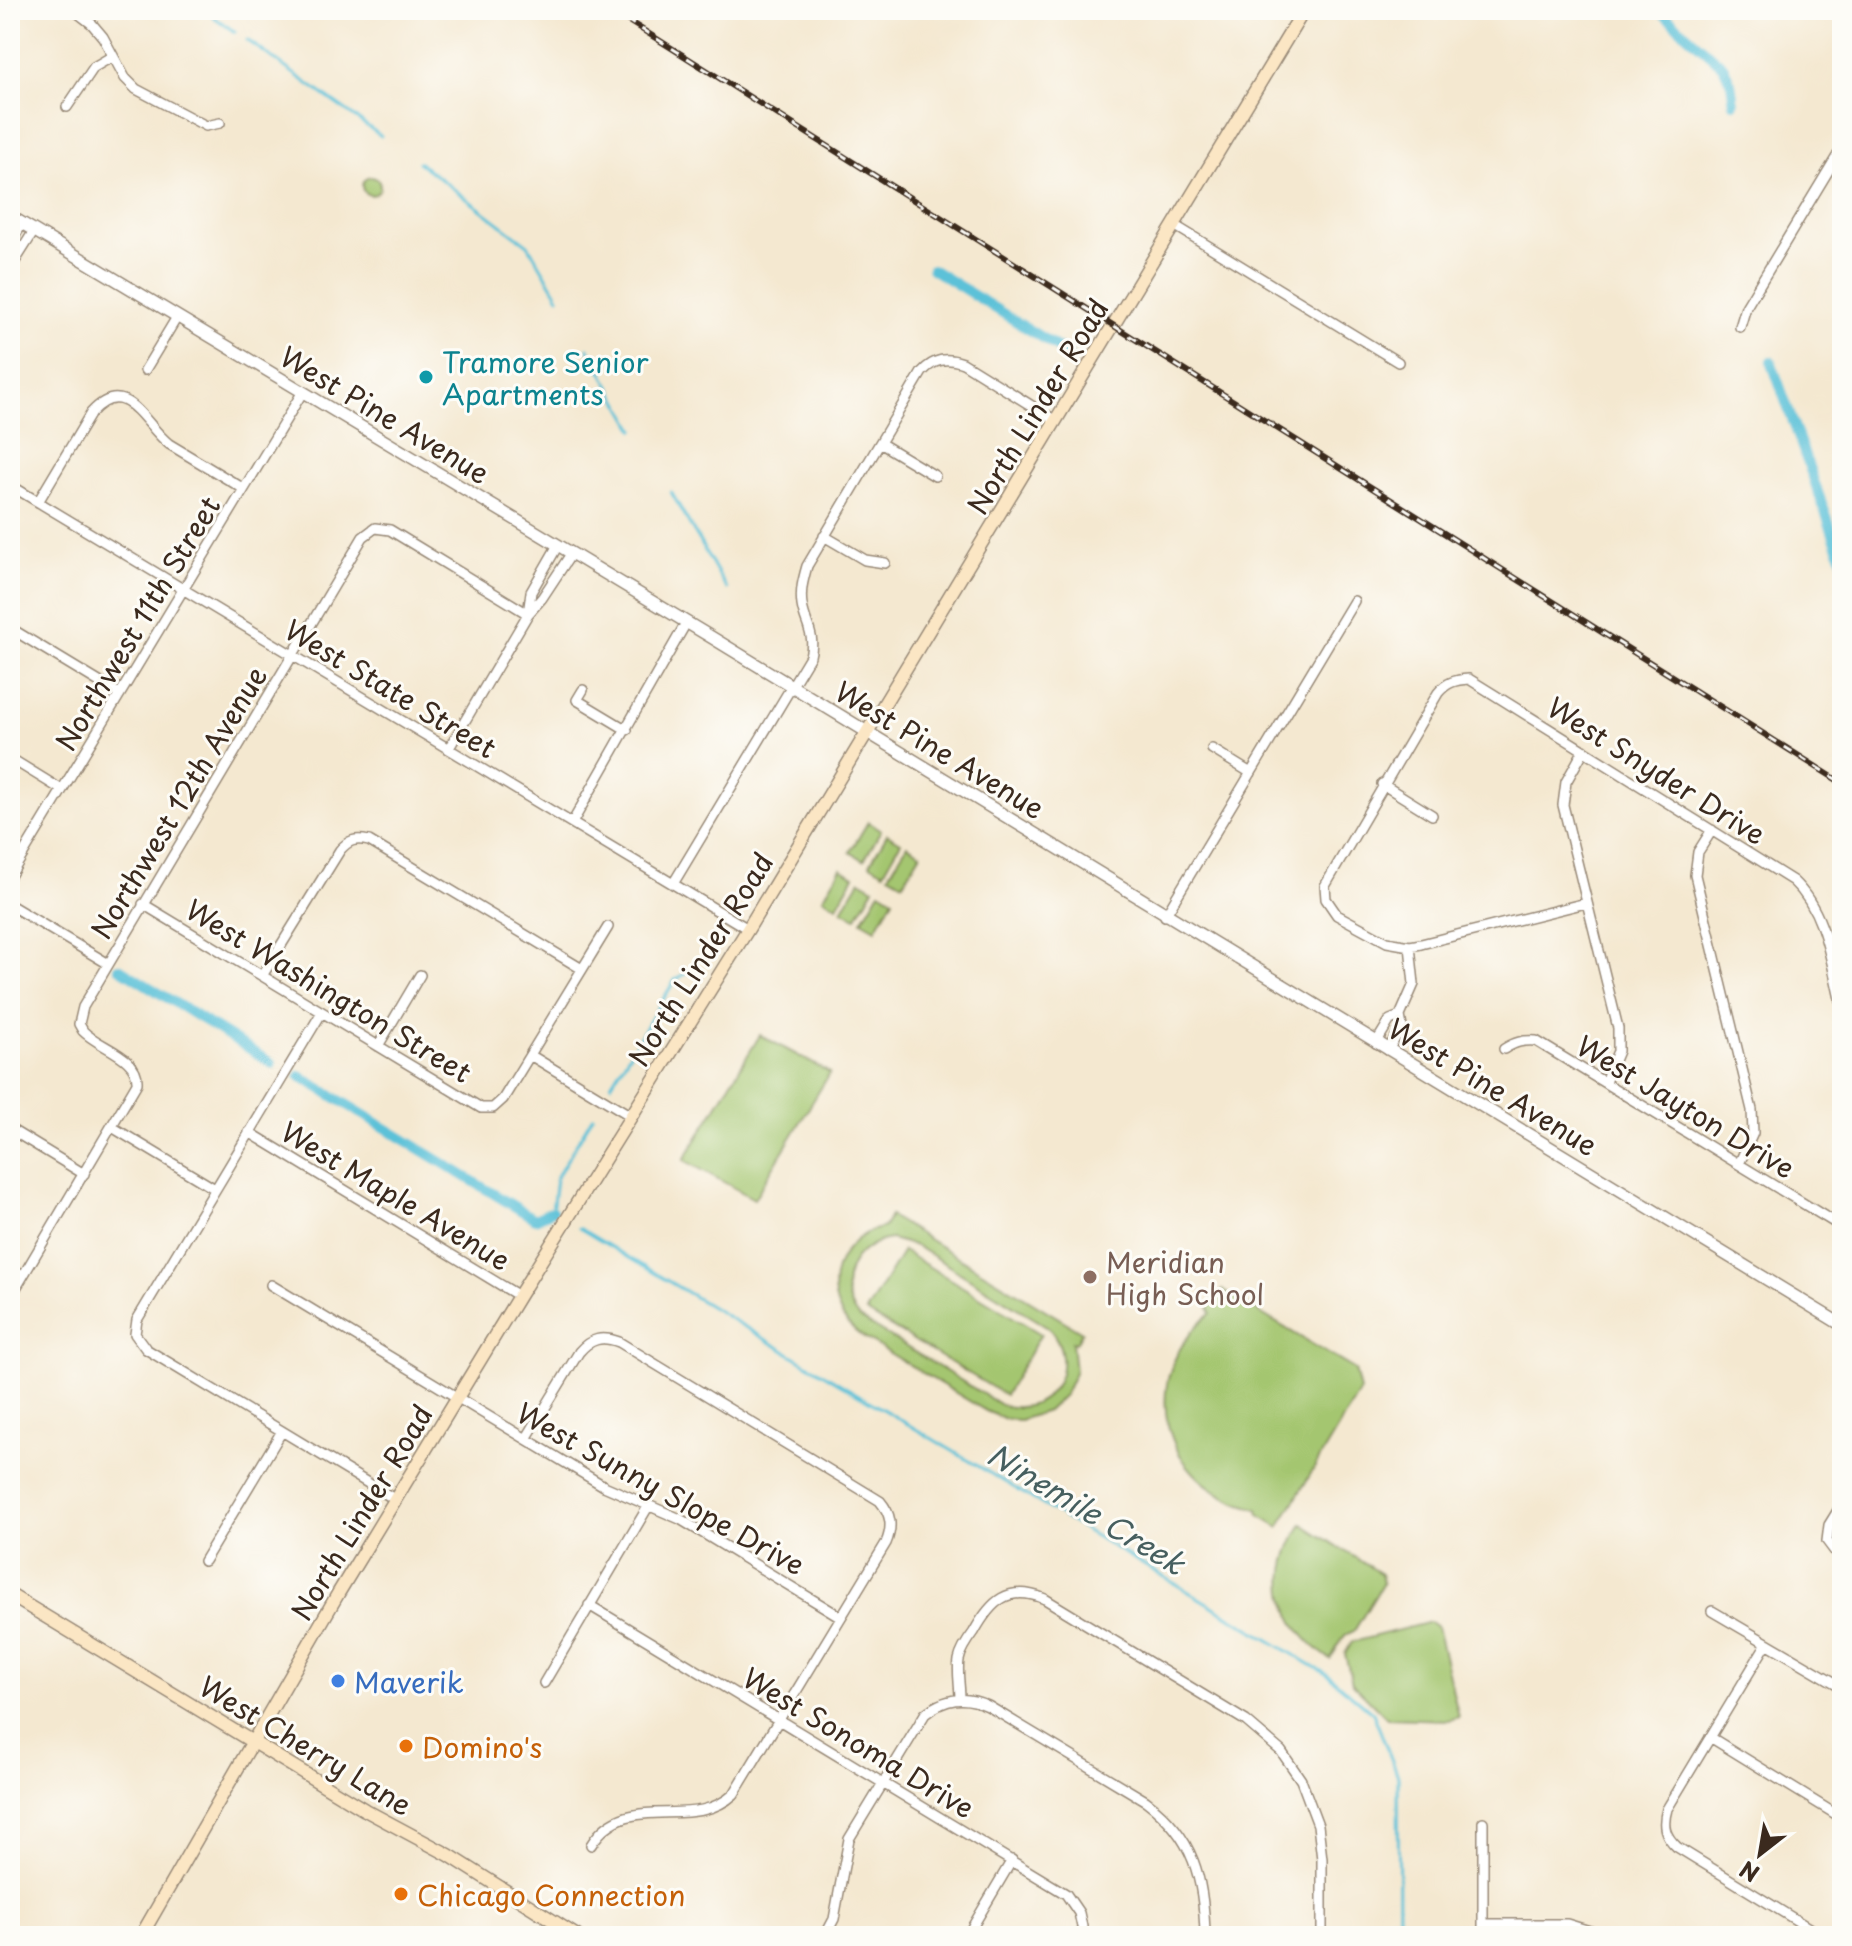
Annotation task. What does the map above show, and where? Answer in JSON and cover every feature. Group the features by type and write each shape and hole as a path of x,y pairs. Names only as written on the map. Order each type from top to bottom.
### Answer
{"main road":[{"name":"North Linder Road","path":"141,1936 324,1617 868,733 1304,10"},
{"name":"West Cherry Lane","path":"10,1595 365,1810 449,1855 577,1936"}],"street":[{"path":"74,10 103,37 125,78 136,89 206,126 220,123"},
{"path":"67,107 94,67 113,56"},
{"path":"1740,327 1746,307 1842,148"},
{"name":"West Pine Avenue","path":"10,216 1842,1325"},
{"path":"10,244 22,224"},
{"path":"1174,225 1398,362"},
{"path":"10,269 34,231"},
{"path":"145,370 177,317"},
{"path":"673,884 810,656 814,643 802,608 800,587 807,566 922,372 940,359 963,363 1056,421"},
{"name":"Northwest 11th Street","path":"10,876 302,393"},
{"path":"38,502 91,413 108,399 131,403 159,437 244,489"},
{"path":"880,443 935,476"},
{"name":"West State Street","path":"10,485 748,929"},
{"name":"Northwest 12th Avenue","path":"112,1127 135,1090 138,1074 127,1061 89,1038 79,1024 83,1007 363,537 375,528 390,530 528,614"},
{"path":"824,536 865,560 885,563"},
{"path":"528,614 531,592 558,545"},
{"path":"449,748 528,614 571,554"},
{"path":"1165,916 1354,601"},
{"path":"572,823 627,730 654,674 686,623"},
{"path":"10,628 119,694"},
{"path":"814,643 825,643"},
{"name":"West Snyder Drive","path":"1382,784 1445,684 1456,679 1469,679 1793,881 1808,897 1819,918 1842,1007"},
{"path":"583,690 577,700 627,730"},
{"path":"1212,749 1251,773"},
{"path":"1584,750 1566,782 1563,805 1619,1039 1615,1062 1605,1082"},
{"path":"10,758 62,790"},
{"path":"1432,815 1382,784 1325,886 1326,899 1337,915 1387,942 1410,946 1586,903"},
{"path":"1712,830 1698,852 1695,875 1752,1110 1753,1133 1739,1164"},
{"path":"262,976 340,850 352,839 369,841 582,969"},
{"name":"West Washington Street","path":"143,904 481,1108 493,1108 503,1099 530,1055"},
{"path":"10,905 107,963"},
{"path":"608,927 530,1055 631,1116"},
{"path":"1388,1050 1402,1027 1400,1016 1414,984 1410,946"},
{"path":"378,1046 420,975"},
{"path":"322,1012 137,1320 135,1334 146,1349 396,1500"},
{"path":"1376,1043 1390,1020 1400,1016"},
{"name":"West Jayton Drive","path":"1504,1049 1513,1042 1536,1041 1842,1227"},
{"path":"10,1298 112,1127 215,1189"},
{"path":"10,1129 84,1174"},
{"name":"West Maple Avenue","path":"249,1132 519,1296"},
{"path":"10,1268 22,1275"},
{"name":"West Sunny Slope Drive","path":"271,1285 604,1486 680,1519 841,1617"},
{"path":"526,1439 579,1352 597,1338 608,1338 880,1501 891,1521 886,1543 734,1794 705,1811 656,1811 614,1820 604,1826 591,1845"},
{"path":"204,1561 282,1431"},
{"path":"1842,1504 1829,1525 1827,1541 1842,1557"},
{"path":"544,1683 649,1505"},
{"path":"960,1699 959,1662 962,1651 991,1605 1011,1594 1033,1594 1246,1721 1281,1751 1301,1780 1318,1825 1322,1859 1322,1936"},
{"name":"West Sonoma Drive","path":"589,1605 1066,1894 1079,1913 1084,1936"},
{"path":"1712,1611 1842,1687"},
{"path":"1767,1643 1667,1809 1663,1821 1665,1832 1677,1847 1822,1936"},
{"path":"825,1936 834,1919 849,1839 925,1714 944,1701 960,1699 978,1701 988,1706 1146,1801 1164,1816 1179,1834 1196,1864 1204,1898 1205,1936"},
{"path":"1710,1737 1842,1818"},
{"path":"1483,1822 1483,1936"},
{"path":"967,1936 1012,1860"},
{"path":"1483,1924 1567,1924 1606,1936"}],"green space":[{"path":"371,177 380,186 371,195 362,186"},
{"path":"868,822 881,830 864,860 850,852"},
{"path":"887,834 901,842 884,872 870,864"},
{"path":"907,845 921,853 903,883 889,875"},
{"path":"841,868 854,876 837,906 823,898"},
{"path":"860,880 874,888 856,918 842,910"},
{"path":"880,891 893,899 876,929 862,921"},
{"path":"760,1035 830,1073 754,1199 684,1160"},
{"path":"890,1216 1082,1332 1076,1343 1072,1342 1075,1372 1065,1394 1047,1411 1020,1420 1005,1419 986,1411 863,1337 848,1324 834,1292 835,1275 851,1245 865,1234 884,1227","holes":["891,1239 916,1246 1048,1327 1058,1342 1062,1357 1061,1372 1047,1396 1034,1404 1019,1407 1001,1405 859,1318 847,1293 850,1269 856,1258 865,1249"]},
{"path":"903,1251 1041,1334 1005,1395 866,1312"},
{"path":"1222,1290 1355,1370 1360,1391 1279,1527 1259,1515 1258,1509 1225,1497 1199,1478 1180,1454 1168,1427 1166,1398 1171,1368 1186,1339 1211,1313 1209,1306"},
{"path":"1302,1524 1381,1574 1383,1583 1354,1631 1345,1635 1330,1659 1300,1630 1290,1615 1285,1598 1283,1580 1286,1562"},
{"path":"1430,1622 1437,1627 1459,1717 1449,1720 1387,1718 1352,1683 1345,1654 1352,1642"}],"waterway":[{"name":"Ninemile Creek","path":"204,10 235,32"},
{"path":"1659,10 1723,66 1731,83 1734,103"},
{"name":"Ninemile Creek","path":"247,40 381,136"},
{"name":"Ninemile Creek","path":"418,162 528,245 559,297"},
{"path":"932,269 1068,354"},
{"name":"Ninemile Creek","path":"588,348 635,430"},
{"path":"1771,361 1842,559"},
{"name":"Ninemile Creek","path":"671,492 727,589"},
{"path":"119,968 272,1063"},
{"name":"Ninemile Creek","path":"611,1084 675,980 688,972"},
{"path":"300,1076 535,1219 552,1211"},
{"name":"Ninemile Creek","path":"552,1211 556,1178 593,1116"},
{"name":"Ninemile Creek","path":"579,1228 1328,1675 1373,1713 1398,1776 1399,1936"}],"railway":[{"path":"611,10 1842,783"}],"place":[{"name":"Tramore Senior Apartments","path":"426,377"},
{"name":"Meridian High School","path":"1090,1277"},
{"name":"Maverik","path":"338,1681"},
{"name":"Domino's","path":"406,1746"},
{"name":"Chicago Connection","path":"401,1894"}]}
